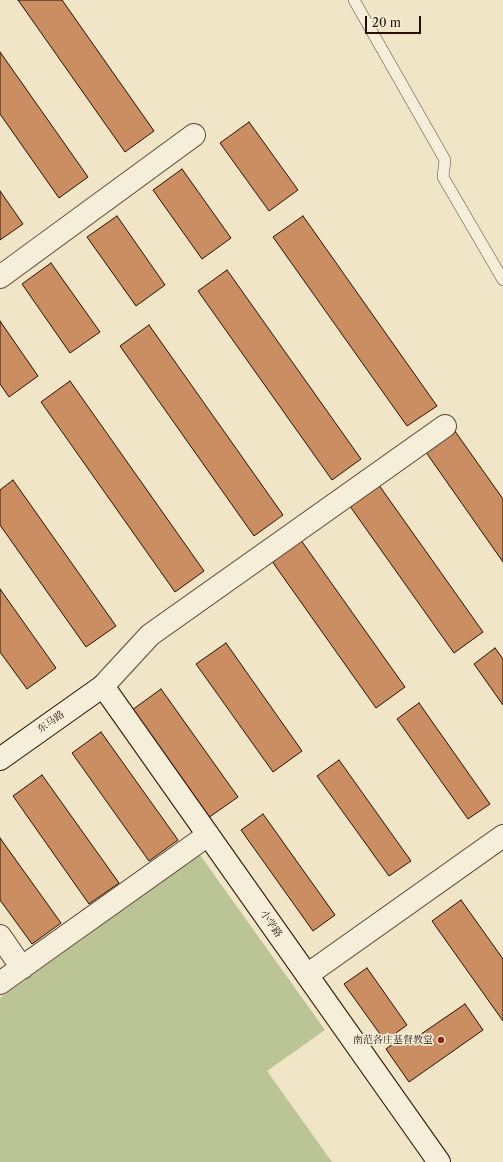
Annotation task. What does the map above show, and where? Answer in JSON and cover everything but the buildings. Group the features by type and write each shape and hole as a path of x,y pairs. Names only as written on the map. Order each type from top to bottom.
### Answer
{"street":[{"path":"0,277 194,135"},
{"name":"东马路","path":"0,759 103,686 150,635 445,426"},
{"name":"小学路","path":"103,686 439,1162"},
{"path":"0,983 208,835"},
{"path":"307,975 503,836"},
{"path":"0,936 22,968"}],"lane":[{"path":"354,0 445,160 442,177 503,280"}],"green space":[{"path":"200,855 325,1030 267,1071 332,1162 0,1162 0,998"}],"place":[{"name":"南范各庄基督教堂","path":"441,1040"}]}
